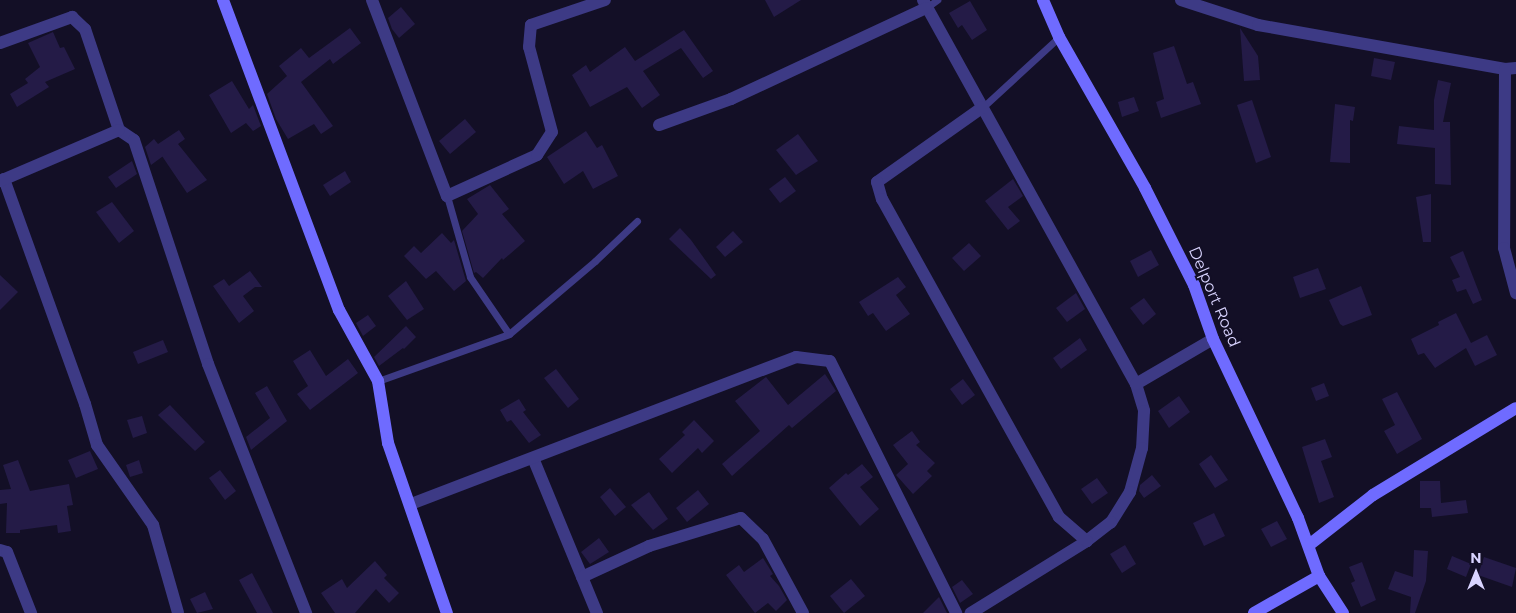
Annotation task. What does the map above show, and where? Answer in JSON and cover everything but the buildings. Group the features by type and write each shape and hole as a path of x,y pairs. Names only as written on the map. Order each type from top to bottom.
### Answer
{"street":[{"path":"222,0 339,310 378,381 388,443 412,504 447,613"},
{"path":"372,0 447,196 537,155 552,132 529,47 531,25 600,1"},
{"name":"Delport Road","path":"1043,0 1059,37 1145,188 1190,276 1213,339 1309,545 1319,576 1343,613"},
{"path":"1182,0 1258,25 1510,69 1504,248 1516,293"},
{"path":"659,125 731,99 924,4 1136,384 1144,411 1142,448 1130,492 1111,522 1087,540 971,613"},
{"path":"0,43 72,17 85,29 119,130 134,140 208,364 306,613"},
{"path":"983,107 877,182 882,199 1059,517 1087,540"},
{"path":"119,130 2,180 85,404 97,445 154,525 178,613"},
{"path":"1136,384 1213,339"},
{"path":"412,504 796,357 830,361 956,613"},
{"path":"1309,545 1373,495 1516,408"},
{"path":"533,458 596,613"},
{"path":"582,577 649,546 741,518 763,539 803,613"},
{"path":"0,550 6,552 31,613"},
{"path":"1254,613 1319,576"}],"lane":[{"path":"924,4 937,0"},
{"path":"983,107 1059,37"},
{"path":"447,196 470,277 509,334"},
{"path":"378,381 509,334 595,261 637,221"}]}
